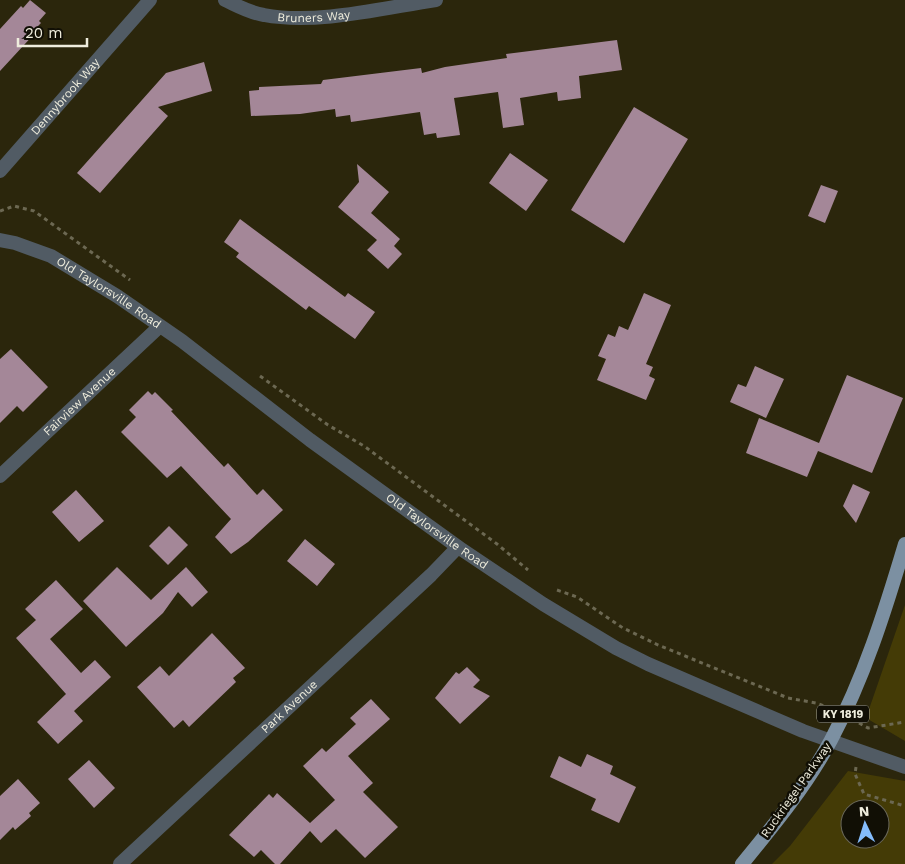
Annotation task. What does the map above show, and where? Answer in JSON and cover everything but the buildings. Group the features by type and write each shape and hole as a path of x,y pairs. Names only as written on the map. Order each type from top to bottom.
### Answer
{"main road":[{"name":"Ruckriegel Parkway","path":"742,864 779,819 831,740 871,652 905,544"}],"street":[{"name":"Dennybrook Way","path":"0,171 150,0"},
{"name":"Bruners Way","path":"225,0 262,15 286,18 310,18 436,0"},
{"name":"Old Taylorsville Road","path":"0,240 15,242 51,256 117,296 458,547 543,604 624,652 803,731 905,767"},
{"name":"Fairview Avenue","path":"0,476 159,327"},
{"name":"Park Avenue","path":"120,864 431,575 458,547"}],"path":[{"path":"0,211 14,206 34,211 137,285"},
{"path":"254,371 328,425 364,446 497,544 534,576"},
{"path":"552,589 577,597 623,628 658,645 788,698 816,703"},
{"path":"868,728 905,722"},
{"path":"854,774 864,794 905,806"}],"shaded area":[{"path":"905,605 905,741 866,718"},
{"path":"848,771 905,781 905,864 772,864 790,846"}]}
